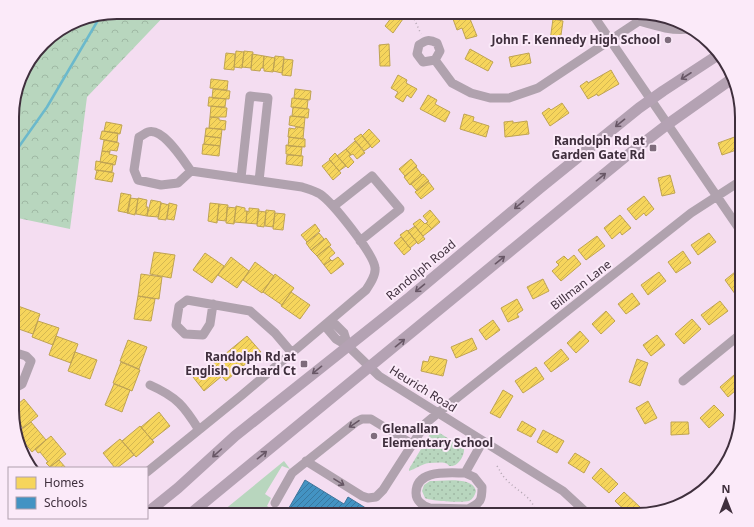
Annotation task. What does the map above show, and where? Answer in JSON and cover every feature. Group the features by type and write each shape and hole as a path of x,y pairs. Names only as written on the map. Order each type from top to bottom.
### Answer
{"main road":[{"name":"Randolph Road","path":"153,508 178,488 235,436 416,292 552,178 651,99 715,57"},
{"path":"198,508 668,124 729,81"}],"street":[{"path":"596,19 735,223"},
{"path":"435,60 452,82 471,93 490,98 509,98 538,88 609,40 634,19"},
{"path":"646,19 668,29 681,30"},
{"path":"425,40 431,40 437,43 440,51 435,60 423,62 417,54 419,45 425,40"},
{"path":"241,178 250,96 268,98 259,181"},
{"path":"148,471 366,290 376,269 372,257 334,206 320,194 302,187 191,172 165,137 158,133 148,132 139,137 134,170 138,180 161,184 178,183 191,172"},
{"path":"334,206 372,176 400,209 360,241"},
{"name":"Billman Lane","path":"306,461 362,496 368,498 376,497 383,490 426,423 691,213 735,184"},
{"path":"213,304 210,324 203,335 185,334 176,325 179,306 187,300 213,304 250,311 275,333 292,353"},
{"path":"328,323 344,333 348,346"},
{"path":"683,381 735,339"},
{"name":"Heurich Road","path":"348,346 379,376 563,491 581,508"},
{"path":"19,354 26,356 31,361 22,384 19,386"},
{"path":"150,385 168,393 187,409 199,430"},
{"path":"275,503 292,473 356,422 362,419 371,419 412,444"},
{"path":"465,473 484,441"},
{"path":"430,508 425,507 419,502 416,496 417,487 420,480 424,477 436,474 465,473 474,477 482,487 482,498 470,508"}],"path":[{"path":"414,19 418,30 425,40"},
{"path":"497,466 504,477 530,500 535,508"}],"green space":[{"path":"117,19 161,19 87,97 70,229 19,218 19,117 22,91 26,79 35,62 52,43 62,35 85,24"},
{"path":"433,429 464,448 464,453 461,460 453,466 443,463 429,463 423,464 409,471 409,469"},
{"path":"284,461 290,469 282,466 265,494 271,498 267,506 270,508 227,508"},
{"path":"430,481 464,481 474,486 476,491 474,497 466,502 428,499 425,498 422,491 424,485"}],"building: Homes":[{"path":"390,19 403,19 393,33 385,26"},
{"path":"453,19 470,19 477,36 466,39 462,28 457,30"},
{"path":"553,19 563,21 560,42 550,41"},
{"path":"389,44 390,66 380,66 379,45"},
{"path":"470,49 493,62 488,71 465,59"},
{"path":"236,51 244,52 242,68 234,67"},
{"path":"244,51 253,52 251,68 242,67"},
{"path":"226,53 235,54 234,70 224,69"},
{"path":"529,53 531,63 511,67 509,57"},
{"path":"252,54 264,56 263,68 261,68 260,71 251,70"},
{"path":"264,56 275,58 273,72 264,71"},
{"path":"275,56 284,57 282,73 273,71"},
{"path":"284,59 293,60 291,76 282,75"},
{"path":"611,70 619,84 598,96 597,94 588,99 580,86 587,81 588,83"},
{"path":"398,75 407,80 406,83 417,89 411,98 407,95 403,102 395,97 398,92 391,88"},
{"path":"211,79 228,81 227,90 210,88"},
{"path":"213,89 230,91 229,99 212,98"},
{"path":"295,89 311,91 310,100 294,98"},
{"path":"428,95 437,100 435,104 450,112 445,122 420,109"},
{"path":"209,97 226,99 225,107 208,106"},
{"path":"292,98 308,100 307,109 291,107"},
{"path":"562,103 569,113 550,126 542,113 549,108 551,110"},
{"path":"211,106 227,108 226,117 210,117"},
{"path":"293,107 309,109 308,118 292,116"},
{"path":"464,114 474,117 473,121 489,126 486,137 460,129"},
{"path":"290,116 305,117 304,128 289,125"},
{"path":"210,117 219,118 219,120 226,121 225,130 209,128"},
{"path":"513,121 513,123 527,121 529,134 505,137 504,122"},
{"path":"106,122 122,125 120,134 104,131"},
{"path":"296,127 304,128 303,139 288,137 289,128 295,129"},
{"path":"206,128 222,129 221,138 205,136"},
{"path":"369,129 380,141 372,148 362,136"},
{"path":"102,131 118,133 117,142 100,139"},
{"path":"361,134 371,146 364,151 354,139"},
{"path":"205,136 221,138 220,146 204,144"},
{"path":"289,137 305,139 305,147 288,146"},
{"path":"735,137 735,150 722,155 718,143"},
{"path":"104,140 119,143 117,151 102,151"},
{"path":"355,141 365,153 357,159 346,149"},
{"path":"203,144 220,146 219,156 202,154"},
{"path":"286,145 302,147 301,156 286,154"},
{"path":"346,149 354,162 348,168 337,156"},
{"path":"102,151 110,152 109,154 117,156 115,165 100,162"},
{"path":"335,153 346,166 339,171 329,159"},
{"path":"287,155 303,156 302,166 286,164"},
{"path":"411,159 417,166 405,176 399,169"},
{"path":"330,160 341,173 333,180 322,166"},
{"path":"96,161 113,164 112,172 95,170"},
{"path":"416,167 422,175 410,185 404,177"},
{"path":"97,170 114,173 112,182 95,179"},
{"path":"423,174 429,181 417,191 411,184"},
{"path":"670,175 675,193 662,196 658,178"},
{"path":"428,181 434,189 421,199 415,192"},
{"path":"121,193 131,195 128,213 118,211"},
{"path":"644,196 654,209 646,216 644,213 636,220 627,209"},
{"path":"130,198 138,199 135,215 127,213"},
{"path":"138,198 147,200 147,216 136,214"},
{"path":"151,200 161,202 158,217 147,216"},
{"path":"161,203 169,205 166,220 158,219"},
{"path":"169,203 177,205 174,220 167,219"},
{"path":"210,203 219,204 217,223 208,221"},
{"path":"219,204 228,205 226,221 217,220"},
{"path":"236,206 245,208 245,211 247,211 246,223 234,222"},
{"path":"227,207 236,208 234,224 226,223"},
{"path":"249,208 259,209 257,224 246,223 247,211 249,212"},
{"path":"266,210 275,211 273,227 265,226"},
{"path":"430,210 440,222 432,229 426,223 428,222 423,216"},
{"path":"258,211 266,212 264,227 257,226"},
{"path":"275,213 285,214 283,230 273,229"},
{"path":"620,215 631,228 622,235 620,232 612,239 604,228"},
{"path":"420,219 432,229 423,236 413,224"},
{"path":"315,224 320,231 307,242 301,235"},
{"path":"415,226 425,239 418,244 408,231"},
{"path":"407,230 417,242 410,248 400,235"},
{"path":"319,233 324,239 311,250 306,243"},
{"path":"709,233 716,242 698,255 691,245"},
{"path":"597,236 605,246 586,260 578,250"},
{"path":"401,237 411,249 404,255 394,243"},
{"path":"326,238 331,245 317,256 311,250"},
{"path":"329,246 335,253 329,258 331,260 324,265 317,256"},
{"path":"683,251 691,263 676,273 668,262"},
{"path":"154,252 175,255 171,278 150,274"},
{"path":"205,253 224,266 212,283 193,270"},
{"path":"574,255 581,264 561,281 552,271 559,265 556,262 564,256 568,260"},
{"path":"231,257 249,271 237,288 218,275"},
{"path":"338,257 344,264 331,274 324,265"},
{"path":"255,262 274,276 262,293 243,280"},
{"path":"659,272 666,281 648,295 641,285"},
{"path":"735,272 735,294 725,280"},
{"path":"141,274 162,277 159,299 138,296"},
{"path":"275,274 294,288 282,305 263,292"},
{"path":"543,279 549,291 533,299 527,287"},
{"path":"291,292 310,305 300,319 281,306"},
{"path":"632,293 640,304 626,314 618,304"},
{"path":"138,296 155,299 151,321 134,319"},
{"path":"517,299 523,310 517,314 519,317 508,322 501,308"},
{"path":"720,301 728,311 709,325 701,315"},
{"path":"19,306 40,314 33,334 19,329"},
{"path":"606,311 615,321 601,334 592,324"},
{"path":"692,319 701,329 684,344 675,334"},
{"path":"493,320 500,330 486,340 479,330"},
{"path":"38,321 59,328 53,345 32,337"},
{"path":"580,331 589,341 576,353 567,343"},
{"path":"657,335 665,345 651,356 643,345"},
{"path":"56,336 78,344 71,363 49,355"},
{"path":"247,336 261,352 243,366 230,350"},
{"path":"472,338 477,349 456,358 451,347"},
{"path":"128,340 147,347 139,369 120,361"},
{"path":"561,349 569,359 551,372 544,363"},
{"path":"230,350 243,366 226,381 212,365"},
{"path":"75,352 97,360 90,379 68,371"},
{"path":"430,356 447,360 443,376 421,371 423,361 428,362"},
{"path":"637,359 648,363 640,386 629,382"},
{"path":"121,362 140,370 132,391 113,383"},
{"path":"210,363 222,376 204,391 193,377"},
{"path":"536,367 544,379 523,393 515,381"},
{"path":"734,375 735,376 735,391 728,397 720,387"},
{"path":"114,384 130,390 122,412 105,405"},
{"path":"503,390 513,396 500,418 490,413"},
{"path":"24,399 38,416 23,428 20,425 19,417 19,403"},
{"path":"648,401 657,418 645,424 636,408"},
{"path":"714,405 724,415 709,428 700,418"},
{"path":"159,412 170,426 152,440 141,427"},
{"path":"522,421 536,429 531,437 517,430"},
{"path":"31,422 46,440 32,452 24,442 21,430"},
{"path":"671,422 688,422 689,434 671,435"},
{"path":"140,426 154,442 136,457 122,441"},
{"path":"543,430 564,441 557,453 537,442"},
{"path":"51,436 66,454 50,467 40,452 38,453 35,449"},
{"path":"120,439 134,455 118,467 114,467 103,453"},
{"path":"575,453 590,462 584,473 568,463"},
{"path":"59,460 65,467 50,467"},
{"path":"601,468 618,484 609,493 592,478"},
{"path":"624,492 641,508 622,508 615,501"}],"building: Schools":[{"path":"305,480 344,504 348,497 366,508 289,508"}],"waterway":[{"path":"19,147 47,107 97,21"}],"place":[{"name":"John F. Kennedy High School","path":"668,40"},
{"name":"Randolph Rd at Garden Gate Rd","path":"653,148"},
{"name":"Randolph Rd at English Orchard Ct","path":"304,364"},
{"name":"Glenallan Elementary School","path":"374,436"}]}
